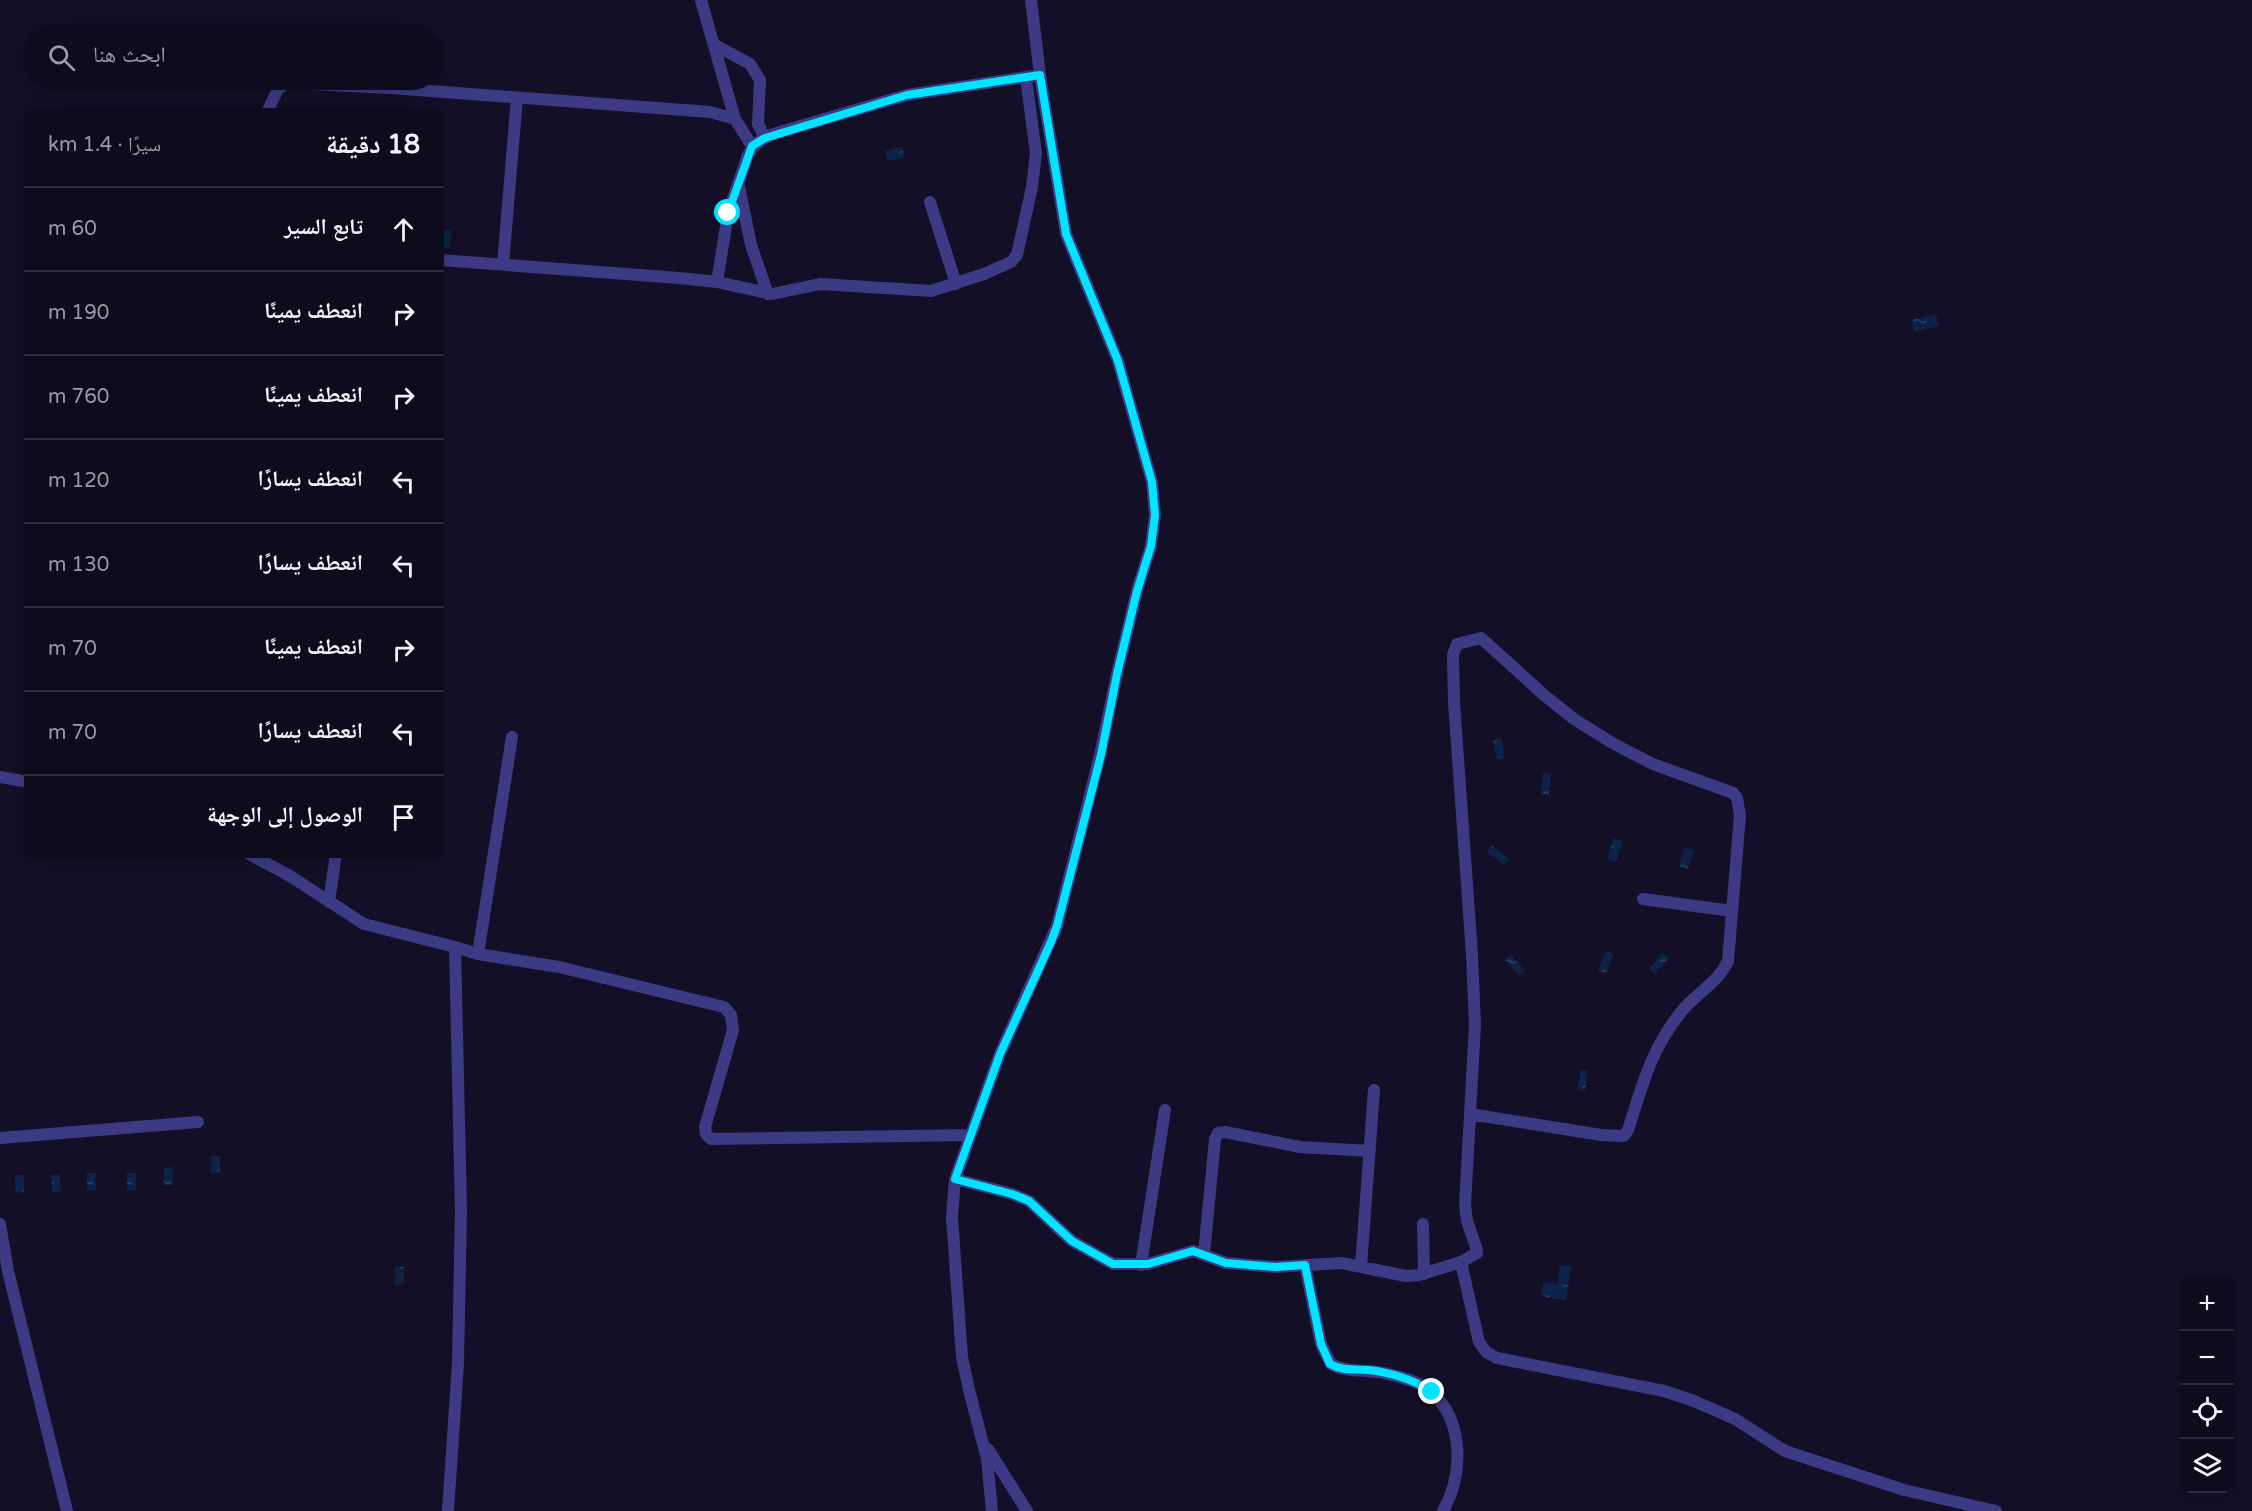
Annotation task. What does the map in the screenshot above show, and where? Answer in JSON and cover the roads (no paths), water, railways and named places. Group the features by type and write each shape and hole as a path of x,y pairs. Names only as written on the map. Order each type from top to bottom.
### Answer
{"street":[{"path":"701,0 735,119 752,146"},
{"path":"992,1511 987,1459 962,1357 952,1217 955,1179 1000,1054 1057,926 1101,755 1137,591 1151,546 1155,515 1152,482 1118,361 1066,234 1030,0"},
{"path":"715,45 750,63 760,80 758,124 765,138"},
{"path":"717,282 723,236 738,182 752,146 765,138 907,95 1040,75"},
{"path":"444,260 717,282 768,294 820,285 931,291 956,284 1011,262 1019,250 1032,187 1036,153 1026,78"},
{"path":"269,108 278,90"},
{"path":"405,90 710,112 735,119"},
{"path":"503,265 517,98"},
{"path":"738,182 751,245 768,294"},
{"path":"930,202 956,284"},
{"path":"955,1179 1029,1201 1072,1241 1084,1250 1113,1264 1141,1265 1188,1252 1204,1254 1226,1263 1275,1267 1341,1263 1394,1274 1424,1274 1461,1262 1477,1253 1478,1250 1467,1221 1465,1205 1470,1114 1475,1025 1453,655 1457,644 1481,638 1544,695 1574,719 1604,738 1653,764 1733,792 1737,798 1740,815 1729,952 1723,970 1682,1010 1660,1041 1648,1066 1628,1130 1624,1136 1601,1136 1470,1114"},
{"path":"478,954 512,737"},
{"path":"0,777 24,781"},
{"path":"256,858 290,876 364,924 478,954 559,967 724,1007 731,1015 733,1030 705,1127 706,1134 711,1139 970,1135"},
{"path":"329,902 335,858"},
{"path":"1643,899 1732,911"},
{"path":"448,1511 458,1363 460,1210 455,947"},
{"path":"1361,1266 1374,1090"},
{"path":"1141,1265 1165,1110"},
{"path":"0,1138 198,1122"},
{"path":"1204,1254 1215,1138 1218,1133 1225,1132 1300,1147 1370,1151"},
{"path":"0,1224 8,1271 67,1511"},
{"path":"1423,1224 1424,1274"},
{"path":"1461,1262 1479,1342 1486,1352 1497,1358 1664,1391 1735,1419 1785,1451 1904,1490 1996,1511"},
{"path":"1305,1265 1321,1344 1330,1364 1341,1368 1383,1373 1425,1387 1437,1398 1448,1415 1456,1442 1458,1467 1455,1486 1443,1511"},
{"path":"981,1439 1027,1511"}],"water":[{"path":"902,147 905,157 888,161 885,151"},
{"path":"444,229 451,230 450,248 444,247"},
{"path":"1936,314 1939,326 1914,332 1912,320"},
{"path":"1501,738 1505,758 1497,760 1493,739"},
{"path":"1543,773 1551,774 1549,795 1541,795"},
{"path":"1614,838 1623,841 1616,862 1607,859"},
{"path":"1492,846 1509,859 1504,865 1487,852"},
{"path":"1684,848 1694,851 1688,869 1679,867"},
{"path":"1606,951 1613,954 1606,974 1598,971"},
{"path":"1663,953 1669,958 1655,974 1649,969"},
{"path":"1511,955 1525,970 1519,976 1505,960"},
{"path":"1581,1070 1588,1071 1585,1091 1577,1090"},
{"path":"211,1156 220,1156 220,1173 211,1173"},
{"path":"173,1167 173,1185 164,1185 164,1168"},
{"path":"87,1173 95,1173 96,1190 87,1190"},
{"path":"127,1173 136,1173 136,1190 127,1190"},
{"path":"15,1175 24,1175 24,1192 15,1193"},
{"path":"51,1175 60,1175 61,1192 52,1192"},
{"path":"1560,1265 1571,1267 1566,1300 1541,1296 1543,1282 1557,1284"},
{"path":"395,1267 404,1267 404,1284 395,1285"}]}
